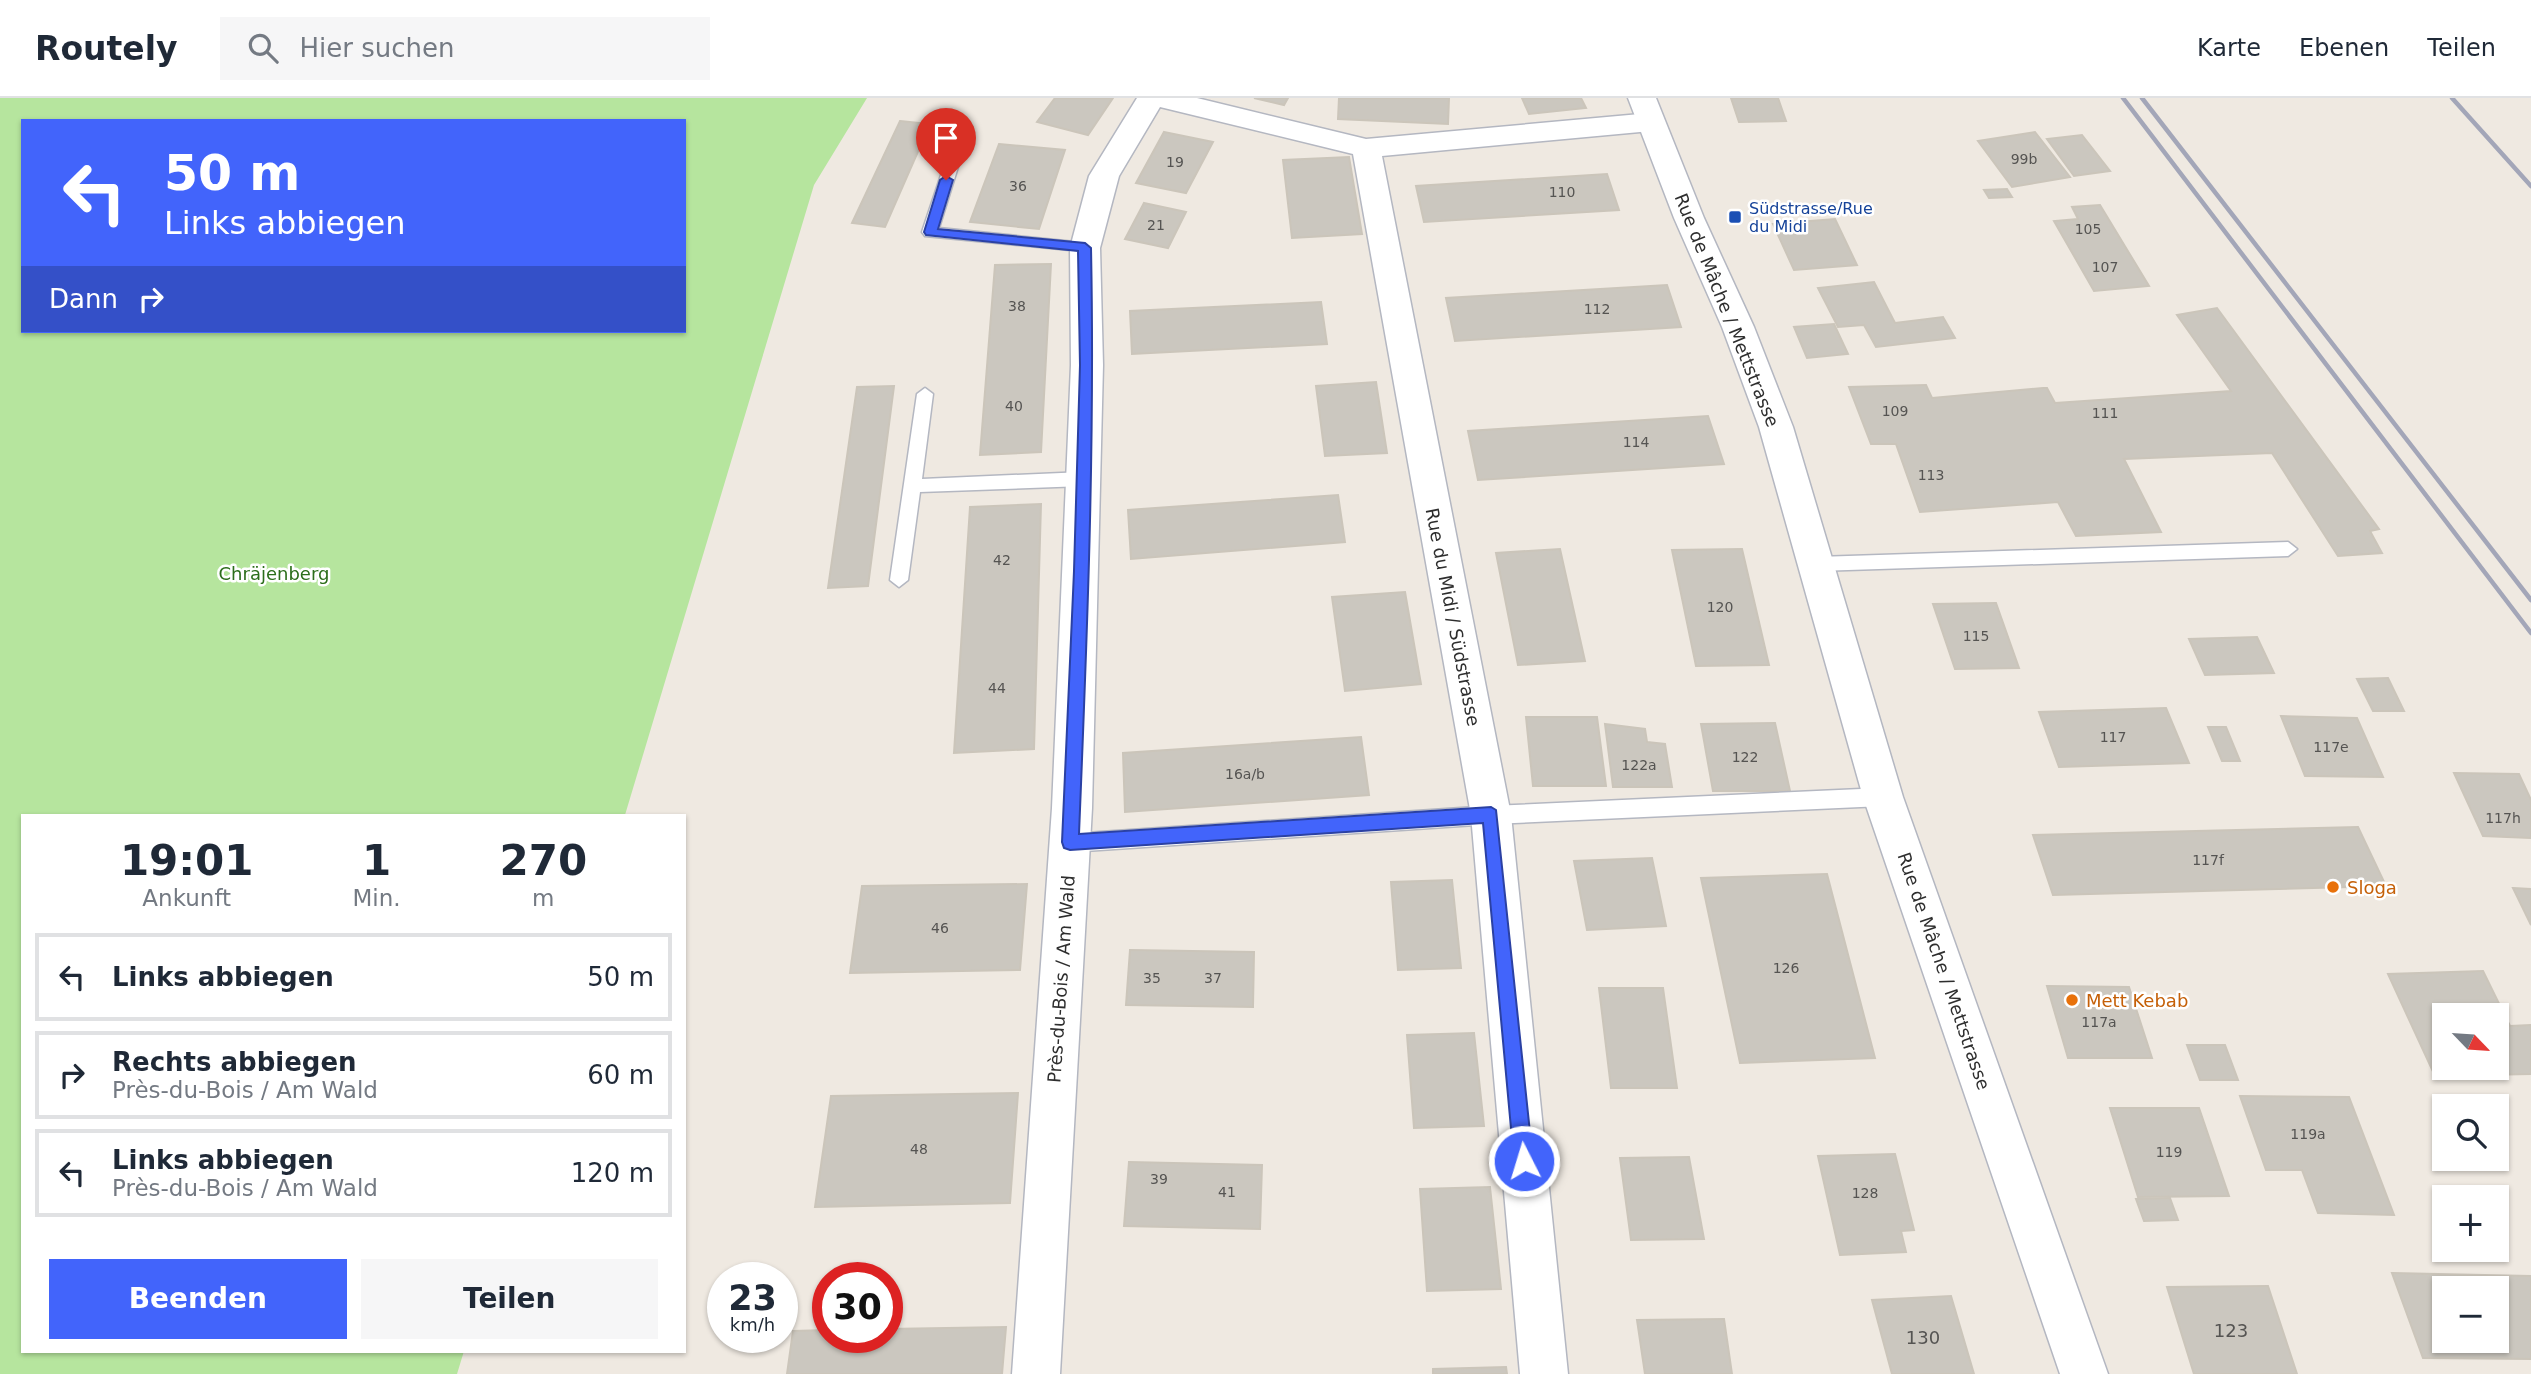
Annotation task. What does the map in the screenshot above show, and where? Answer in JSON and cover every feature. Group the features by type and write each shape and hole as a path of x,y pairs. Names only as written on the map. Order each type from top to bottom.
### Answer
{"street":[{"name":"Près-du-Bois / Am Wald","path":"1036,1374 1070,842 1084,479 1085,248 1104,176 1151,98"},
{"path":"1160,98 1366,148 1647,110"},
{"name":"Rue de Mâche / Mettstrasse","path":"1647,110 1689,218 1753,364 1776,427 1883,797 2084,1374"},
{"name":"Rue du Midi / Südstrasse","path":"1366,148 1491,815 1544,1374"}],"lane":[{"path":"955,154 930,232 1085,248"},
{"path":"899,580 925,394"},
{"path":"912,486 1084,479"},
{"path":"1816,564 2288,549"},
{"path":"1070,842 1491,815 1883,797"}],"green space":[{"name":"Chräjenberg","path":"0,98 867,98 814,185 625,814 21,814 21,1353 463,1353 457,1374 0,1374"}],"building":[{"path":"1055,98 1113,98 1088,135 1037,122"},
{"path":"1254,98 1288,98 1284,105"},
{"path":"1339,98 1449,98 1448,124 1338,119"},
{"path":"1522,98 1581,98 1586,108 1529,114"},
{"path":"1731,98 1778,98 1786,121 1739,122"},
{"path":"900,121 930,124 885,227 852,223"},
{"path":"1164,132 1213,142 1186,193 1136,183"},
{"path":"2035,132 2070,177 2012,187 1978,141"},
{"path":"2082,135 2110,171 2074,176 2047,139"},
{"path":"999,144 1065,150 1039,229 970,222"},
{"path":"1349,157 1362,234 1292,238 1283,160"},
{"path":"1607,174 1619,210 1424,222 1416,186"},
{"path":"2007,189 2012,197 1989,198 1984,190"},
{"path":"1144,203 1186,212 1168,248 1125,239"},
{"path":"2100,205 2149,286 2094,291 2054,221 2078,219 2072,207"},
{"path":"1835,219 1857,265 1794,270 1773,224"},
{"path":"1051,264 1041,452 980,455 995,265"},
{"path":"1874,282 1895,323 1943,317 1955,338 1876,347 1864,325 1838,327 1818,288"},
{"path":"1667,285 1681,327 1455,341 1446,298"},
{"path":"1321,302 1327,344 1132,354 1130,311"},
{"path":"2217,308 2379,529 2370,531 2382,553 2338,556 2272,453 2124,459 2161,532 2076,536 2058,502 1920,512 1896,444 1871,444 1849,387 1926,385 1932,398 2047,388 2055,403 2231,391 2177,315"},
{"path":"1834,324 1848,354 1807,358 1794,327"},
{"path":"1376,382 1387,453 1325,456 1316,386"},
{"path":"894,386 868,586 828,588 857,387"},
{"path":"1708,416 1724,464 1478,480 1468,431"},
{"path":"1338,495 1345,542 1131,559 1128,510"},
{"path":"1041,504 1034,749 954,753 970,507"},
{"path":"1560,549 1585,661 1518,665 1496,553"},
{"path":"1742,549 1769,665 1696,666 1672,550"},
{"path":"1405,592 1421,684 1345,691 1332,597"},
{"path":"1996,603 2019,668 1955,669 1933,604"},
{"path":"2257,637 2274,673 2205,675 2189,639"},
{"path":"2388,678 2404,711 2373,711 2357,679"},
{"path":"2166,708 2189,763 2059,767 2039,712"},
{"path":"2281,716 2357,718 2383,777 2305,776"},
{"path":"1526,717 1597,717 1606,786 1533,786"},
{"path":"1775,723 1790,791 1713,791 1701,724"},
{"path":"1605,724 1645,729 1647,742 1665,744 1672,787 1613,787"},
{"path":"2208,727 2226,727 2240,761 2222,761"},
{"path":"1361,737 1369,795 1125,812 1123,753"},
{"path":"2454,773 2519,774 2531,800 2531,838 2483,836"},
{"path":"2358,827 2386,886 2053,895 2033,835"},
{"path":"1652,858 1666,926 1587,930 1574,861"},
{"path":"1827,874 1875,1058 1740,1063 1701,878"},
{"path":"1452,880 1461,968 1398,970 1391,882"},
{"path":"1027,884 1020,970 850,973 862,886"},
{"path":"2513,888 2531,889 2531,925"},
{"path":"1130,950 1254,952 1253,1007 1126,1005"},
{"path":"2483,971 2499,1003 2432,1003 2432,1069 2388,974"},
{"path":"2047,986 2129,987 2152,1058 2068,1058"},
{"path":"1599,988 1663,988 1677,1088 1611,1088"},
{"path":"2531,1025 2531,1074 2510,1074 2510,1026"},
{"path":"1474,1033 1484,1126 1414,1128 1407,1035"},
{"path":"2187,1045 2225,1045 2238,1080 2200,1080"},
{"path":"1018,1093 1010,1203 815,1207 831,1096"},
{"path":"2240,1096 2349,1097 2394,1215 2318,1213 2302,1170 2266,1170"},
{"path":"2110,1108 2199,1108 2229,1196 2138,1197"},
{"path":"1895,1154 1914,1230 1901,1231 1906,1252 1840,1255 1818,1156"},
{"path":"1689,1157 1704,1239 1631,1240 1620,1158"},
{"path":"1129,1162 1262,1165 1260,1229 1124,1226"},
{"path":"1490,1187 1501,1289 1427,1291 1420,1189"},
{"path":"2170,1198 2178,1220 2144,1221 2136,1199"},
{"path":"2392,1273 2531,1276 2531,1359 2423,1358"},
{"path":"2268,1286 2297,1374 2194,1374 2167,1287"},
{"path":"1951,1296 1974,1374 1892,1374 1872,1300"},
{"path":"1724,1319 1732,1374 1645,1374 1637,1320"},
{"path":"1006,1327 1002,1374 787,1374 790,1353 798,1353 798,1331 812,1330 812,1353 903,1353 903,1329"},
{"path":"1506,1367 1507,1374 1433,1374 1433,1369"}],"railway":[{"path":"2123,98 2531,633"},
{"path":"2142,98 2531,600"},
{"path":"2452,98 2531,186"}],"place":[{"name":"Südstrasse/Rue du Midi","path":"1735,217"},
{"name":"Sloga","path":"2333,887"},
{"name":"Mett Kebab","path":"2072,1000"}],"route":[{"path":"946,180 930,232 1085,248 1087,365 1082,571 1070,842 1491,815 1524,1161"}]}
